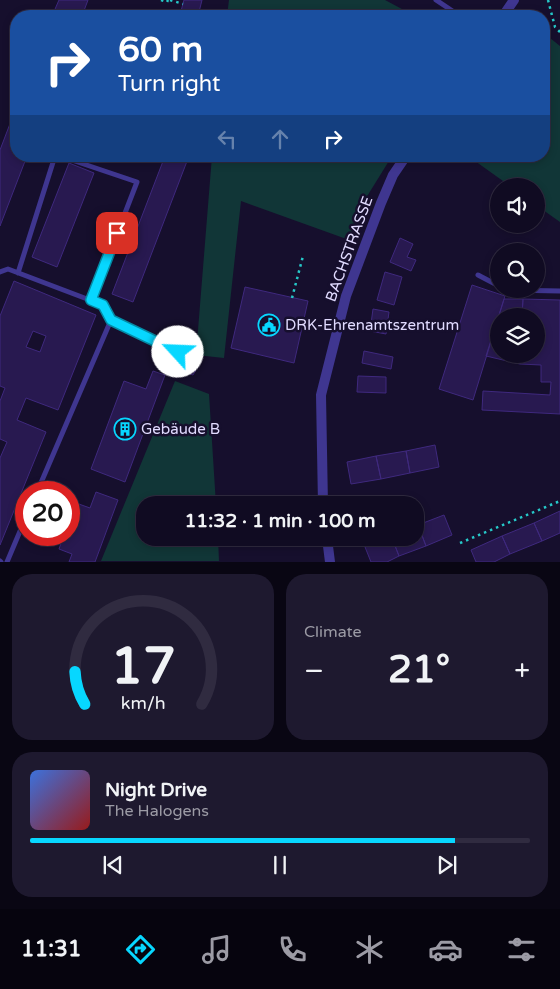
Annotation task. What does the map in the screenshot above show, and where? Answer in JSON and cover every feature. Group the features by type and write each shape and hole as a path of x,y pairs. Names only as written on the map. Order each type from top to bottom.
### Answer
{"street":[{"name":"BACHSTRASSE","path":"322,496 321,394 346,296 381,203 393,175 402,162"},
{"path":"328,546 330,562"}],"lane":[{"path":"436,0 451,10"},
{"path":"18,273 53,162"},
{"path":"78,162 137,182 91,300"},
{"path":"0,272 8,269 103,305 111,320 196,360"},
{"path":"478,275 490,281"},
{"path":"545,291 560,291"},
{"path":"41,481 111,320"},
{"path":"8,562 15,544"}],"path":[{"path":"161,0 183,4"},
{"path":"548,0 555,27 560,32"},
{"path":"292,298 303,256"},
{"path":"460,544 560,501"}],"green space":[{"path":"229,0 385,0 404,10 228,10"},
{"path":"550,38 560,46 560,222 545,211 545,178 499,178 476,162 550,162"},
{"path":"212,162 388,162 366,198 352,241 241,201 224,358 196,355"},
{"path":"175,381 209,394 215,496 136,496 136,546 218,546 219,561 101,561"}],"building":[{"path":"59,0 88,0 84,10 55,10"},
{"path":"184,0 202,0 200,10 181,10"},
{"path":"10,124 10,162 25,162 0,226 0,150"},
{"path":"163,162 187,162 133,302 112,294"},
{"path":"69,163 94,173 57,267 32,257"},
{"path":"400,238 413,244 407,257 416,260 411,271 390,262"},
{"path":"385,272 402,277 394,305 377,300"},
{"path":"14,281 96,315 58,410 26,398 17,420 46,432 26,481 15,481 15,508 0,545 0,458 7,442 0,439 0,401 5,388 0,386 0,316","holes":["33,331 46,336 40,352 26,347"]},
{"path":"472,285 490,291 490,298 504,298 501,308 490,308 490,345 473,400 439,389"},
{"name":"DRK-Ehrenamtszentrum","path":"245,287 308,301 294,363 231,348"},
{"path":"504,299 523,299 522,308 501,308"},
{"path":"523,299 560,300 560,414 482,410 483,391 550,395 551,382 541,382 541,365 520,364 545,363 545,308 522,308"},
{"path":"373,309 389,312 386,334 370,331"},
{"path":"490,343 490,357 486,356"},
{"path":"364,351 393,357 391,369 362,363"},
{"path":"190,366 196,370 193,375 186,372"},
{"name":"Gebäude B","path":"153,371 165,375 125,482 91,469 124,381 146,389"},
{"path":"358,376 386,377 386,393 357,392"},
{"path":"435,445 439,467 410,473 406,451"},
{"path":"406,451 410,473 381,479 376,456"},
{"path":"376,456 381,479 351,484 347,462"},
{"path":"96,492 118,500 95,562 69,562 72,554 59,549 60,546 80,546 80,504 90,508"},
{"path":"560,511 560,533 542,541 534,523"},
{"path":"444,515 452,535 426,546 424,541 424,523"},
{"path":"534,523 542,541 510,554 502,536"},
{"path":"502,536 510,554 494,562 476,562 471,550"},
{"path":"424,541 426,546 399,556 395,546 424,546"},
{"path":"395,546 399,556 387,562 371,562 365,547"}],"place":[{"name":"DRK-Ehrenamtszentrum","path":"269,325"},
{"name":"Gebäude B","path":"125,429"}],"route":[{"path":"117,233 91,300 103,305 111,320 178,352"}]}
